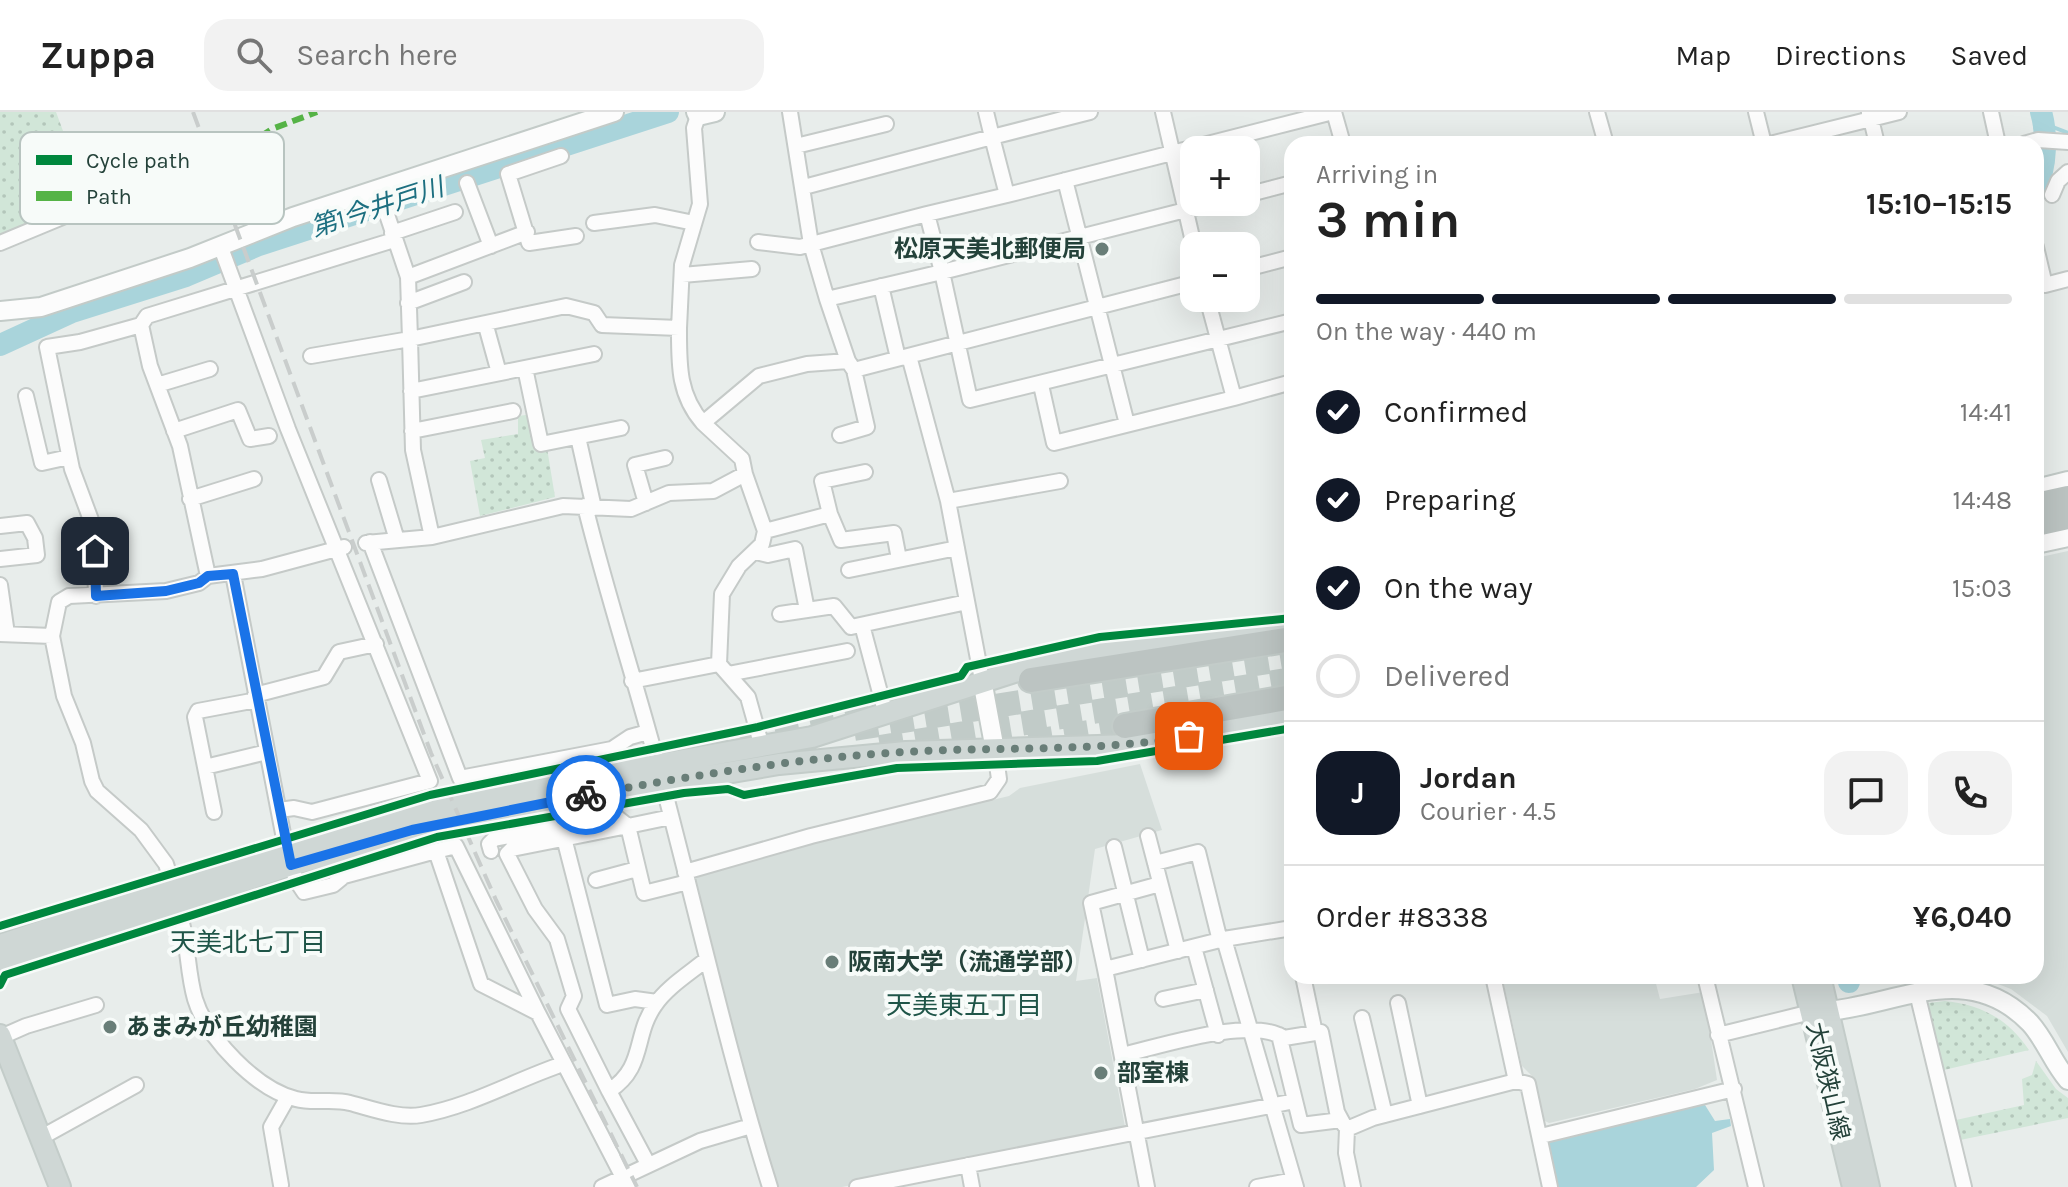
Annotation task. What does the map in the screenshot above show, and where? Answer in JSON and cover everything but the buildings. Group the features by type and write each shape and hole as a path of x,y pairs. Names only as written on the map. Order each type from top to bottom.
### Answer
{"highway":[{"path":"2044,503 2068,498"},
{"path":"2044,522 2068,517"},
{"path":"1031,680 1284,640"},
{"path":"1125,726 1284,698"}],"main road":[{"path":"660,773 812,737 886,715 982,680 1097,650 1284,630"},
{"path":"0,964 174,896 466,799 660,773 828,758 1130,745 1284,718"},
{"path":"0,945 174,896"},
{"name":"大阪狭山線","path":"1806,984 1820,1012 1869,1187"},
{"name":"大阪狭山線","path":"1820,984 1820,1012 1853,1187"},
{"path":"1,1036 60,1187"}],"street":[{"path":"0,311 24,312 382,200 614,112"},
{"path":"790,112 811,244 851,365 867,427 840,435"},
{"path":"986,112 1007,195"},
{"path":"804,187 1090,112"},
{"path":"1163,112 1180,185"},
{"path":"758,242 800,247 1334,112 1341,136"},
{"path":"1597,112 1604,136"},
{"path":"1756,112 1764,136"},
{"path":"1796,136 1870,116 1899,112"},
{"path":"1991,112 1996,136"},
{"path":"702,114 694,128 700,204 682,275 679,328 681,384 691,410 742,459 765,531 762,544 739,566 722,594 723,669 753,709 762,747"},
{"path":"1870,116 1875,136"},
{"path":"796,146 886,124"},
{"path":"2044,141 2068,142"},
{"path":"561,156 508,174 529,243 576,236"},
{"path":"2052,195 2058,181 2068,172"},
{"path":"1065,180 1127,424"},
{"path":"467,183 491,246"},
{"path":"1260,191 1284,185"},
{"path":"382,200 408,277 413,450 432,537"},
{"path":"96,596 94,528 69,457 47,347 80,342 141,325 147,316 235,291 393,237 455,212"},
{"path":"827,299 1180,212"},
{"path":"927,214 970,400 1284,323"},
{"path":"594,223 655,215 694,223"},
{"path":"0,243 46,224"},
{"path":"408,277 527,232"},
{"path":"221,249 235,291 342,548 430,781 312,812 294,808 279,810"},
{"path":"1260,265 1284,259"},
{"path":"682,275 752,269"},
{"path":"2044,281 2045,285 2068,279"},
{"path":"408,303 464,282"},
{"path":"491,851 489,844 494,839 614,815 628,826 644,893 686,877 990,792 999,779 948,501 881,286"},
{"path":"703,423 759,376 807,364 851,365 903,357 1180,286"},
{"path":"311,356 486,326 566,306 594,313 602,325 679,328"},
{"path":"1211,312 1234,398"},
{"path":"141,325 157,385 174,431 208,576"},
{"path":"486,326 499,373"},
{"path":"411,391 594,354"},
{"path":"525,368 541,444 621,428"},
{"path":"157,385 210,369"},
{"path":"1041,385 1054,443 1284,384"},
{"path":"26,396 42,463 69,457"},
{"path":"174,431 238,410 250,439 269,436"},
{"path":"412,431 513,411"},
{"path":"578,437 590,507 632,681 660,773 751,1126 770,1187"},
{"path":"646,503 635,465 665,458"},
{"path":"865,472 822,481 830,514 841,540 894,533 899,559"},
{"path":"648,732 630,737 612,749 460,778 368,542 432,537 548,509 631,509 669,493 713,491 745,474"},
{"path":"190,499 254,479"},
{"path":"379,480 397,540"},
{"path":"948,501 1060,481"},
{"path":"2044,487 2068,481"},
{"path":"765,531 830,514"},
{"path":"0,526 27,523 35,538 37,555 0,559"},
{"path":"2044,542 2068,537"},
{"path":"342,548 233,574 208,576 199,583 166,591 69,596 59,602 52,636 64,696 97,791 141,830 166,864 184,923 195,1000 231,1056 263,1084 288,1097 307,1102 351,1103 364,1109 418,1116 463,1105 563,1064"},
{"path":"849,570 957,548"},
{"path":"756,552 768,555 795,549 807,610"},
{"path":"233,574 288,857 304,892 316,892 344,876 456,846 563,1064 626,1182"},
{"path":"0,585 3,634 52,636"},
{"path":"780,614 834,606 851,627 967,602"},
{"path":"862,625 886,715"},
{"path":"214,812 195,717 198,711 324,677 339,652 376,644"},
{"path":"632,681 847,651"},
{"path":"205,767 267,752"},
{"path":"648,1164 568,1009 574,996 557,939 535,909 507,854 512,849 671,817"},
{"path":"1148,836 1178,951"},
{"path":"564,838 607,1005 635,999 657,1002"},
{"path":"1114,847 1142,960"},
{"path":"436,851 481,984 538,1013"},
{"path":"1155,863 1198,852 1222,940 1253,1030 1295,1183 1257,1187"},
{"path":"596,880 637,869"},
{"path":"1147,1187 1091,903 1160,884"},
{"path":"1105,969 1222,940 1284,929"},
{"path":"1194,947 1218,1035"},
{"path":"609,1091 621,1083 636,1063 647,1020 657,1002 707,959"},
{"path":"1305,984 1315,1033"},
{"path":"1495,984 1516,1081"},
{"path":"1707,984 1756,1187"},
{"path":"1718,1035 1954,987 1982,992 2007,1005 2032,1025 2068,1080"},
{"path":"1163,999 1206,990"},
{"path":"1917,993 1964,1187"},
{"path":"1398,1003 1420,1106"},
{"path":"1,1036 96,1005"},
{"path":"1362,1018 1385,1115"},
{"path":"1122,1055 1253,1030 1272,1030 1284,1038 1321,1032 1344,1125 1353,1187"},
{"path":"1279,1035 1301,1125 1344,1125 1516,1081 1528,1084 1550,1187"},
{"path":"42,1137 136,1085"},
{"path":"1541,1136 1734,1089"},
{"path":"281,1185 271,1127 288,1097"},
{"path":"857,1187 1295,1101"},
{"path":"602,1187 626,1182 648,1164 700,1141 751,1126"},
{"path":"968,1165 972,1187"}],"shaded area":[{"path":"2068,551 2068,1052 2047,1016 2011,989 1998,984 2044,984 2044,556"},
{"path":"1140,764 1162,830 1095,849 1076,981 1097,978 1126,1132 842,1187 774,1187 691,878 731,863 1009,796 1020,788"},
{"path":"1504,984 1656,984 1660,999 1704,992 1717,1080 1695,1089 1549,1123 1543,1120 1535,1079 1522,1066"}],"green space":[{"path":"0,112 56,112 63,132 20,132 20,224 34,224 0,238"},
{"path":"534,414 547,448 555,497 480,516 470,461 485,458 481,440 518,434 518,416"},
{"path":"1945,1001 1971,1006 1993,1015 2012,1030 2029,1050 1944,1070 1928,1003"},
{"path":"2036,1061 2056,1089 2068,1098 2068,1118 1960,1140 1956,1120 2024,1105 2022,1079 2032,1075"}],"water":[{"path":"1705,1105 1715,1121 1730,1119 1731,1126 1712,1133 1714,1170 1696,1187 1554,1187 1548,1145 1556,1137 1679,1107"}],"waterway":[{"name":"第1今井戸川","path":"0,345 72,312 186,276 259,245 668,112"},
{"path":"2041,112 2044,157"},
{"path":"2045,124 2068,133"}],"tunnel":[{"path":"854,729 1284,659"},
{"path":"880,747 1284,680"},
{"path":"634,760 876,709"},
{"path":"1029,742 1125,726"}],"railway":[{"path":"193,112 200,132"},
{"path":"235,224 431,753 496,900 637,1187"}],"marked path":[{"path":"267,132 317,112"}],"cycle path":[{"path":"0,926 430,795 758,727 961,676 967,667 1100,637 1284,619"},
{"path":"0,985 5,975 437,837 684,793 728,789 744,795 897,768 1097,761 1284,729"}],"way so far":[{"path":"586,795 733,770 828,758 906,752 1113,746 1189,736"}],"place":[{"name":"松原天美北郵便局","path":"1102,249"},
{"name":"阪南大学（流通学部）","path":"832,962"},
{"name":"あまみが丘幼稚園","path":"110,1027"},
{"name":"部室棟","path":"1101,1073"}],"district":[{"name":"天美北七丁目","path":"248,942"},
{"name":"天美東五丁目","path":"964,1005"}],"route":[{"path":"95,551 96,596 166,591 199,583 208,576 233,574 291,865 471,816 586,795"}]}
